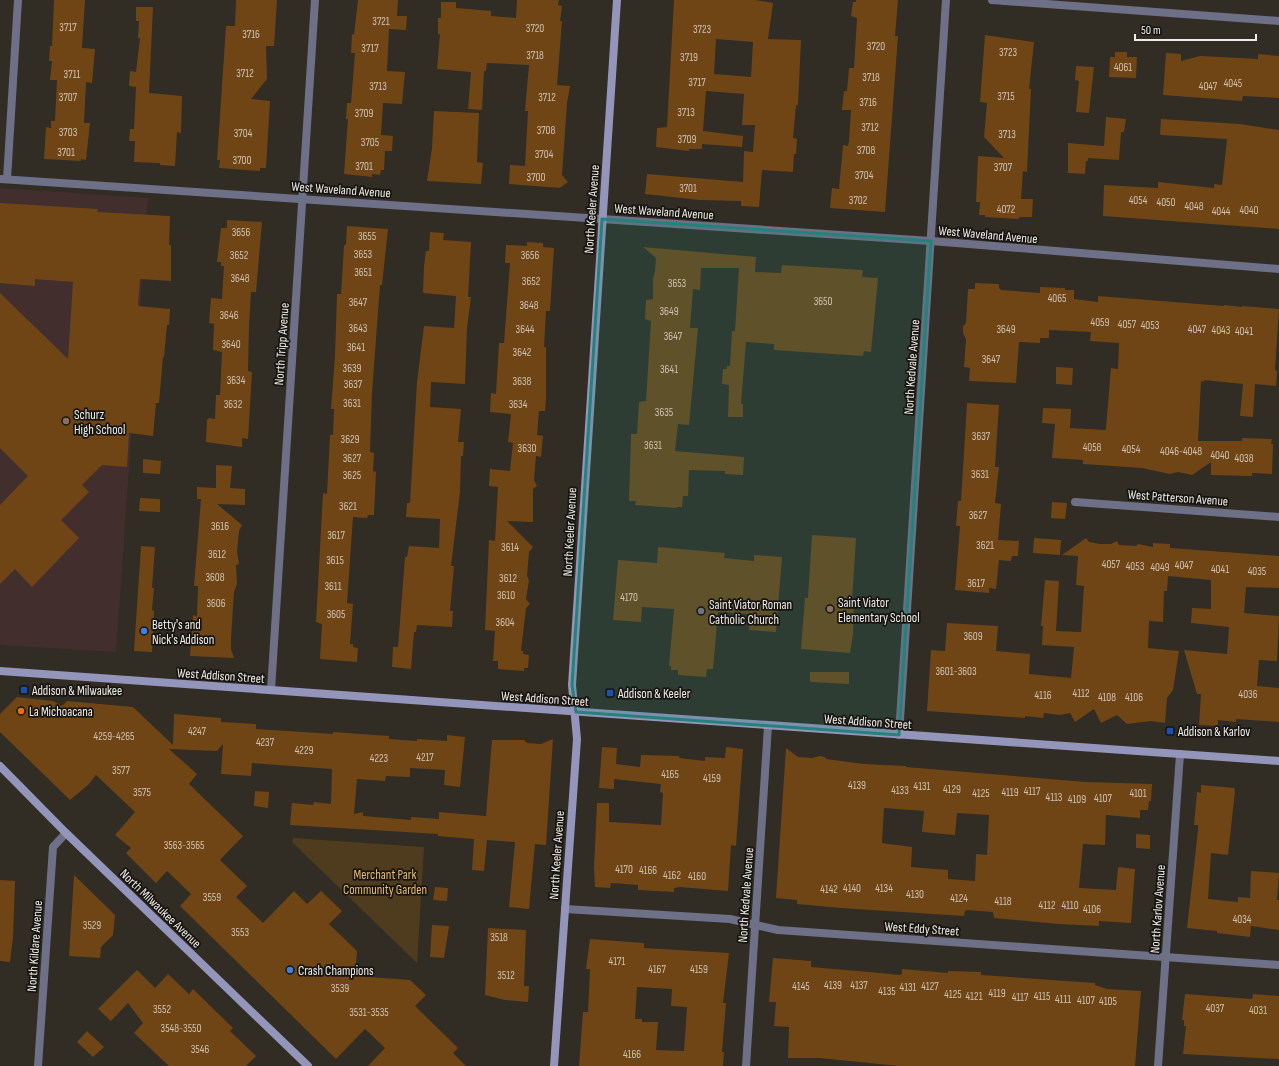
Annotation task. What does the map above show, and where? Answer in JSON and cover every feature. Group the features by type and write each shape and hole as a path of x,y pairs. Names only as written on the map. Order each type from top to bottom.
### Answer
{"street":[{"path":"3,179 18,0"},
{"name":"North Tripp Avenue","path":"271,690 315,0"},
{"name":"North Keeler Avenue","path":"554,1066 577,739 576,712 572,685 616,0"},
{"name":"North Kedvale Avenue","path":"899,735 946,0"},
{"path":"992,0 1279,21"},
{"name":"West Waveland Avenue","path":"3,179 930,241 1279,269"},
{"name":"West Patterson Avenue","path":"1075,502 1279,516"},
{"name":"West Addison Street","path":"0,671 1279,761"},
{"name":"North Kedvale Avenue","path":"746,1066 768,726"},
{"name":"North Karlov Avenue","path":"1158,1066 1180,754"},
{"name":"North Milwaukee Avenue","path":"0,766 66,833 308,1066"},
{"name":"North Kildare Avenue","path":"38,1066 53,847 66,833"},
{"name":"West Eddy Street","path":"565,909 730,919 778,930 1279,965"}],"highlighted area":[{"path":"602,219 931,241 899,735 576,712 572,685"}],"shaded area":[{"name":"Schurz High School","path":"0,188 148,198 116,652 0,645"}],"green space":[{"name":"Merchant Park Community Garden","path":"293,838 424,847 417,963 292,842"}],"building":[{"path":"54,0 85,0 82,48 95,49 92,83 86,82 84,123 90,123 86,160 81,159 81,161 44,159 46,127 51,128 51,121 55,121 57,80 50,80 52,61 49,61 50,46 52,46"},
{"path":"236,0 277,0 274,46 266,46 267,79 251,99 270,101 266,168 260,168 260,171 219,168 220,160 217,160 226,26 235,26"},
{"path":"358,0 398,0 397,16 407,16 406,30 389,29 387,71 405,72 402,104 383,103 381,135 393,136 392,151 385,151 384,170 381,170 380,175 372,174 372,177 344,174 348,119 346,119 347,103 351,103 355,53 351,53 352,34 354,35"},
{"path":"517,0 559,0 558,5 562,6 557,85 570,86 567,103 562,175 568,182 560,188 509,184 510,165 525,166 528,111 525,111 529,65 487,63 486,71 484,71 482,110 468,109 471,72 437,69 440,34 438,34 438,18 441,18 441,2 456,2 456,8 491,11 491,16 516,18"},
{"path":"674,0 756,0 773,3 768,39 801,40 798,105 796,105 793,138 797,139 793,172 762,170 759,207 741,206 741,201 699,200 645,194 647,174 743,182 744,151 753,152 755,125 742,125 744,94 706,91 703,131 743,136 742,147 702,144 702,149 689,149 689,151 656,147 657,128 667,127","holes":["716,39 753,42 751,77 714,74"]},
{"path":"856,0 898,0 895,36 898,36 885,212 830,208 832,188 839,189 843,145 848,146 849,141 851,110 842,110 844,91 847,91 849,68 854,68 857,18 851,16 853,2 856,2"},
{"path":"136,7 153,7 149,93 182,96 181,133 177,132 175,166 160,165 160,163 134,162 135,141 129,141 130,129 134,129 136,87 129,86 130,71 136,72 140,38 138,38 139,21 136,21"},
{"path":"985,35 1034,42 1029,89 1031,89 1027,172 1023,171 1021,199 1033,199 1032,217 1019,217 1019,219 985,217 985,215 979,215 980,202 976,202 978,156 1004,158 984,137 987,103 980,102"},
{"path":"1115,52 1127,52 1127,57 1137,57 1136,78 1109,77 1110,57 1115,57"},
{"path":"1166,53 1181,54 1181,61 1200,56 1258,59 1258,54 1279,56 1279,98 1243,96 1242,101 1163,95"},
{"path":"1076,66 1094,67 1089,113 1076,112 1079,81 1075,80"},
{"path":"434,111 479,113 477,162 483,163 481,184 427,181 432,148"},
{"path":"1106,117 1126,119 1124,132 1121,132 1119,160 1088,158 1088,161 1086,161 1085,174 1068,173 1068,143 1104,146"},
{"path":"1161,119 1240,124 1279,130 1279,229 1103,216 1104,185 1158,188 1158,182 1214,188 1214,184 1222,185 1227,139 1161,135"},
{"name":"Schurz High School","path":"0,203 98,209 97,212 170,216 169,245 171,245 171,281 140,279 138,306 170,309 169,325 167,325 163,357 159,403 156,403 153,436 129,433 127,467 102,465 82,485 89,492 61,520 79,538 32,587 15,569 0,584 0,505 28,476 0,448 0,293 68,359 73,282 35,279 35,286 0,283"},
{"path":"227,220 262,222 256,292 251,292 248,371 252,372 248,439 242,438 242,447 206,442 207,420 209,418 215,419 216,395 220,395 222,352 213,350 214,324 209,323 211,298 222,299 224,266 221,266 221,262 217,262 221,228 227,228"},
{"path":"347,226 388,229 382,285 380,285 372,393 370,452 374,453 373,471 376,472 374,515 368,515 367,518 353,517 347,603 353,604 350,644 353,644 353,647 358,648 357,662 320,659 322,624 316,622 323,493 327,494 330,435 333,435 334,409 331,409 335,356 337,294 341,294 344,246 346,244"},
{"path":"430,232 444,233 443,240 471,242 468,297 471,297 467,328 465,384 431,382 430,407 461,409 458,442 464,442 463,456 461,456 460,492 451,566 454,566 450,611 453,611 452,627 417,625 416,632 414,632 411,669 392,667 393,647 398,647 405,557 407,557 409,546 439,548 440,519 406,517 407,503 410,503 417,382 424,326 454,328 456,296 423,293 424,266 426,251 429,251"},
{"path":"527,242 543,243 543,247 554,248 550,311 546,311 544,347 546,347 546,398 545,411 539,411 537,435 543,436 541,457 536,456 534,480 537,486 533,489 533,522 507,521 533,547 529,552 527,576 529,580 526,599 530,604 526,608 521,651 523,651 523,654 529,655 528,668 524,668 524,671 498,669 498,661 493,661 495,631 485,630 489,540 495,541 498,487 489,486 490,469 510,471 513,443 508,442 511,414 490,412 491,393 496,394 499,343 504,343 510,263 505,263 506,245 527,246"},
{"path":"643,247 756,257 755,272 781,273 782,265 863,270 862,277 878,278 871,352 864,351 863,356 774,350 774,344 746,342 741,404 743,404 743,417 728,417 729,385 722,384 723,369 727,369 727,366 730,366 732,331 735,331 739,268 701,268 700,290 693,289 690,328 698,328 689,425 678,424 675,451 744,457 743,475 725,474 725,471 689,470 688,496 683,496 682,507 677,508 635,505 636,501 629,501 631,434 637,434 639,402 646,401 651,321 645,319 646,300 653,299 653,279 656,258"},
{"path":"975,283 999,284 999,288 1001,290 1040,293 1040,287 1065,288 1065,290 1074,290 1074,299 1098,302 1098,296 1279,309 1275,370 1277,371 1276,386 1255,384 1253,417 1240,416 1243,384 1204,380 1204,382 1201,381 1198,441 1242,441 1242,438 1272,439 1272,474 1252,473 1252,476 1211,475 1211,462 1192,475 1178,472 1170,474 1142,468 1083,464 1083,460 1052,458 1055,424 1042,423 1043,408 1071,409 1070,428 1105,430 1111,368 1118,369 1119,343 1090,341 1091,332 1049,330 1049,338 1040,338 1040,343 1019,342 1016,383 969,381 970,368 964,367 966,339 963,333 963,326 966,323 968,289 975,289"},
{"path":"1056,367 1073,368 1072,385 1056,384"},
{"path":"967,403 999,405 995,467 999,467 995,503 1001,504 998,540 1019,541 1018,556 1012,556 1011,561 999,560 996,589 989,588 989,593 955,590 960,526 956,526 958,501 961,501"},
{"path":"143,459 161,461 160,474 143,473"},
{"path":"216,465 232,466 230,488 245,489 245,505 217,504 242,525 239,531 237,552 239,564 236,565 237,584 234,592 231,639 231,649 234,658 190,656 193,615 197,616 198,586 194,586 201,499 197,499 197,487 216,488"},
{"path":"140,498 160,499 160,512 139,511"},
{"path":"1052,502 1067,503 1065,519 1051,518"},
{"name":"Saint Viator Elementary School","path":"812,535 856,538 852,601 854,601 853,634 850,653 801,649 805,598 808,598"},
{"path":"1034,538 1061,540 1060,555 1033,553"},
{"path":"1086,538 1089,542 1100,544 1111,544 1117,541 1119,545 1136,546 1138,544 1153,547 1153,543 1170,544 1170,548 1279,556 1279,588 1246,587 1244,613 1279,616 1277,661 1259,660 1257,686 1279,688 1279,722 1236,719 1236,722 1218,720 1218,726 1199,725 1201,694 1197,694 1184,650 1227,654 1229,627 1191,623 1192,608 1211,609 1211,580 1168,576 1167,591 1164,591 1163,622 1149,621 1148,648 1179,651 1173,690 1167,698 1165,723 1151,721 1127,724 1117,715 1101,723 1094,709 1075,722 1070,713 1060,715 1044,713 1043,718 1025,716 1025,718 927,711 931,650 945,651 947,623 998,626 996,651 1030,654 1029,674 1071,678 1074,647 1042,645 1043,626 1041,626 1045,580 1059,581 1056,631 1081,632 1084,586 1076,585 1078,556 1062,555"},
{"name":"Betty's and Nick's Addison","path":"141,546 155,547 152,588 154,588 152,610 154,611 152,652 134,651"},
{"path":"658,547 725,553 724,558 754,561 754,555 782,557 776,632 749,630 750,614 718,612 713,669 707,669 706,677 678,675 678,670 671,670 671,666 669,666 674,609 642,607 641,622 613,620 618,560 657,563"},
{"path":"810,672 849,672 849,684 810,682"},
{"path":"17,697 53,701 62,706 67,701 133,707 173,745 174,714 221,718 221,722 256,724 256,729 389,736 389,739 417,741 417,739 447,741 447,735 465,737 460,787 444,785 445,770 410,768 410,777 386,776 385,781 357,779 354,814 363,812 363,816 411,820 411,817 439,819 439,812 486,816 492,740 524,740 527,743 541,744 553,739 546,845 535,844 529,909 509,907 515,842 487,840 484,871 472,870 474,839 438,836 438,834 290,825 292,803 313,805 314,802 331,804 332,769 252,763 251,776 221,774 223,744 217,751 169,749 197,774 189,784 243,836 220,860 247,886 236,897 263,923 294,891 307,904 321,891 342,911 329,924 357,951 355,976 410,980 426,995 415,1006 458,1048 453,1053 466,1066 368,1066 385,1048 365,1029 336,1059 180,906 191,894 167,871 156,883 126,853 131,848 115,835 135,812 96,775 88,785 70,800 0,732 0,714"},
{"path":"602,747 617,748 616,764 640,767 641,755 679,756 679,758 705,761 705,757 725,758 726,747 743,749 736,846 731,845 728,891 680,887 674,888 674,892 638,890 638,885 611,883 610,888 595,887 594,868 597,803 609,803 609,822 661,825 663,793 660,792 661,784 614,779 614,789 599,788"},
{"path":"786,748 798,757 812,758 820,756 825,757 826,759 864,764 906,766 1086,782 1152,784 1151,801 1149,801 1148,810 1140,810 1140,818 1106,815 1105,845 1083,844 1079,888 1116,890 1118,867 1135,869 1131,923 1099,921 1099,926 1059,924 994,918 993,912 967,910 965,911 964,916 797,904 797,900 776,898","holes":["884,808 924,811 922,832 955,835 957,813 989,815 987,855 976,854 975,881 948,879 948,870 911,867 912,847 882,843"]},
{"path":"1201,785 1234,788 1235,791 1228,855 1211,853 1208,899 1238,902 1238,897 1250,898 1251,871 1279,873 1277,900 1279,900 1279,930 1251,926 1250,937 1217,933 1217,931 1187,928 1198,830 1198,825 1194,825 1197,792 1201,793"},
{"path":"255,791 269,792 268,808 254,806"},
{"path":"1136,834 1150,835 1150,849 1136,848"},
{"path":"74,875 115,915 113,935 101,947 100,958 69,956"},
{"path":"0,880 15,881 13,937 10,962 0,961"},
{"path":"435,887 448,888 447,901 433,900"},
{"path":"432,925 449,926 444,958 430,957"},
{"path":"488,928 526,930 524,986 529,986 528,1002 505,1000 485,995"},
{"path":"590,939 644,943 644,948 729,953 723,1003 726,1003 722,1052 724,1052 723,1066 579,1066 583,1012 588,1012 590,969 586,969","holes":["637,987 672,989 671,1006 687,1007 684,1051 656,1050 658,1022 642,1022 642,1019 635,1019"]},
{"path":"773,958 811,961 811,967 900,975 902,974 902,969 948,973 948,971 981,972 981,975 1095,983 1095,985 1107,989 1141,991 1135,1066 899,1066 820,1058 788,1058 789,1027 774,1026 776,1002 769,1002"},
{"path":"137,970 155,988 168,974 189,994 193,989 233,1028 230,1031 256,1056 246,1066 169,1066 134,1033 143,1023 128,1003 111,1021 98,1009"},
{"path":"1185,994 1252,999 1253,994 1279,996 1279,1059 1183,1054 1186,1026 1184,1026 1184,1020 1182,1020"},
{"path":"87,1031 104,1047 93,1057 77,1042"}],"place":[{"name":"Schurz High School","path":"66,421"},
{"name":"Saint Viator Elementary School","path":"830,609"},
{"name":"Saint Viator Roman Catholic Church","path":"701,611"},
{"name":"Betty's and Nick's Addison","path":"144,631"},
{"name":"Addison & Milwaukee","path":"24,690"},
{"name":"Addison & Keeler","path":"610,693"},
{"name":"La Michoacana","path":"21,711"},
{"name":"Addison & Karlov","path":"1170,731"},
{"name":"Crash Champions","path":"290,970"}]}
